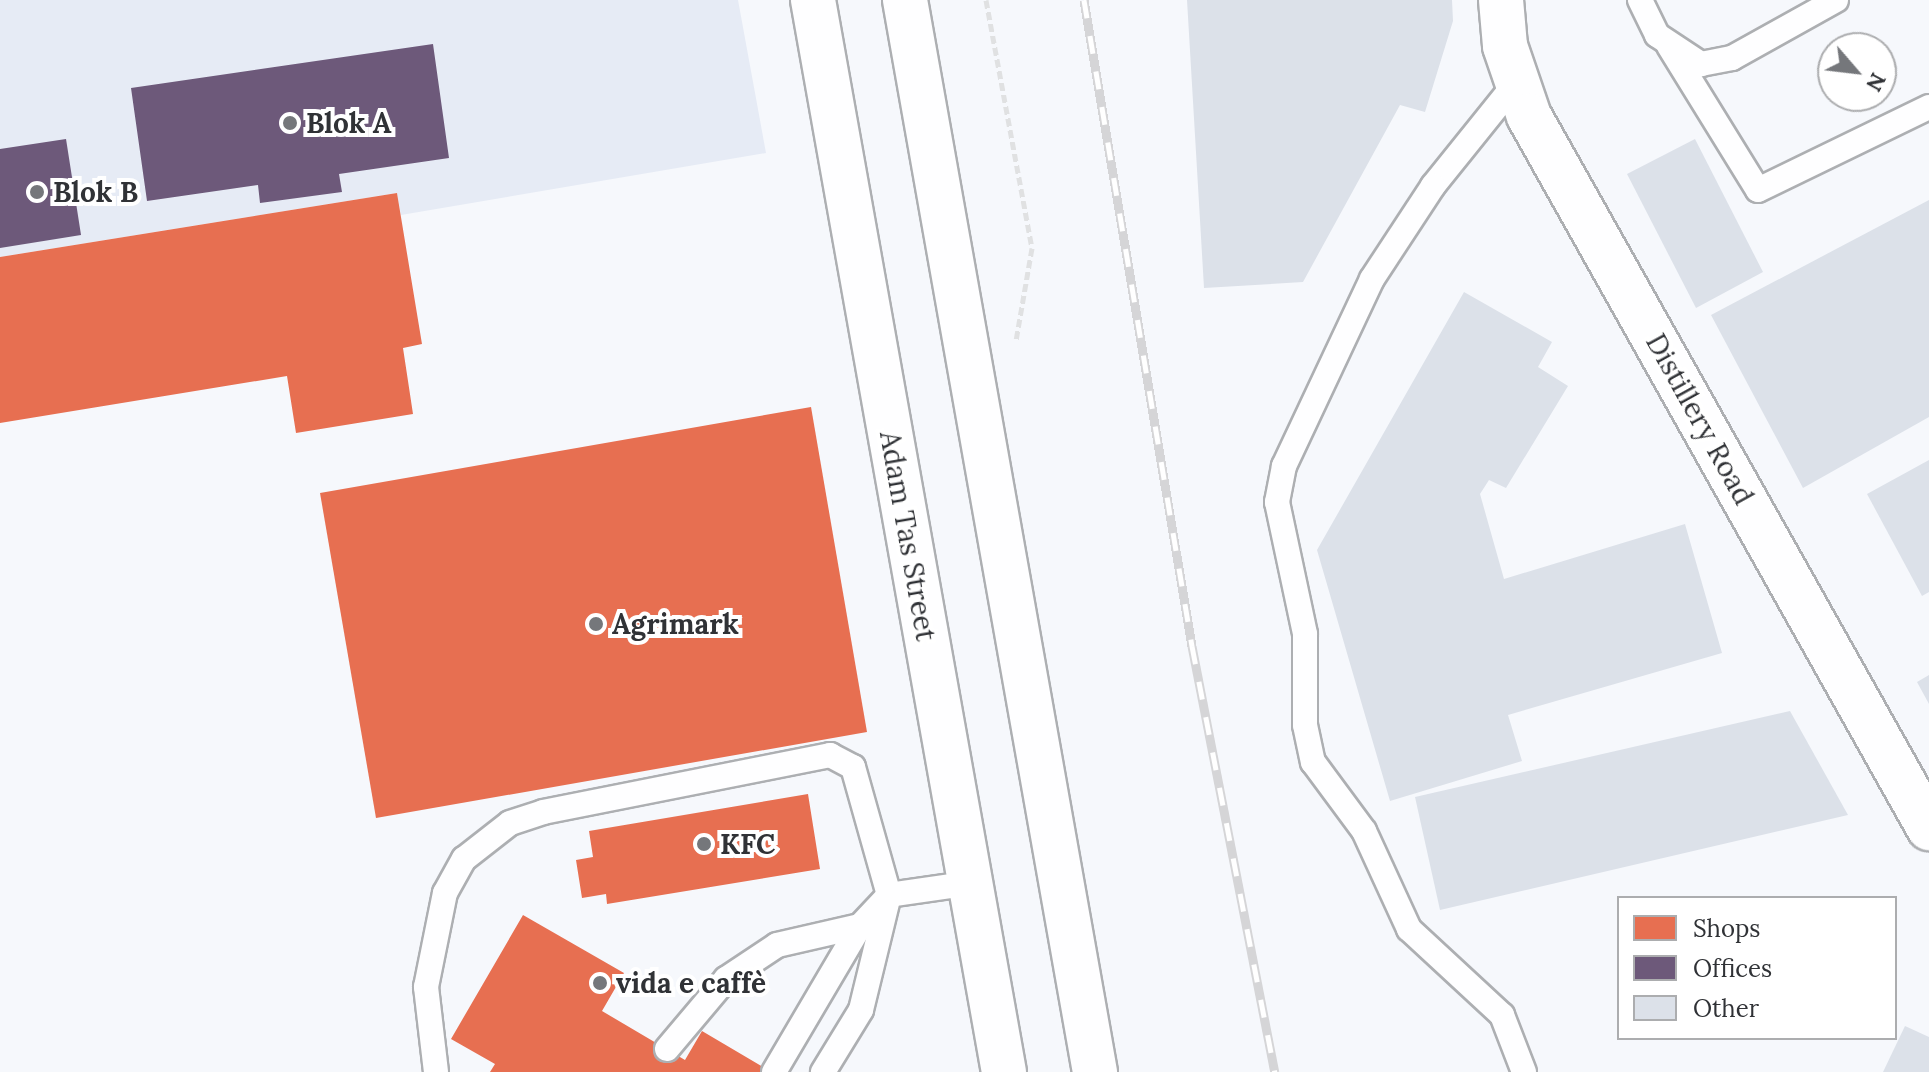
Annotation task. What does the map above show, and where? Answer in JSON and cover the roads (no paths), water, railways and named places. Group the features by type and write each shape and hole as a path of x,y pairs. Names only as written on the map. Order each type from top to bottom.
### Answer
{"main road":[{"name":"Adam Tas Street","path":"813,0 1004,1072"},
{"path":"905,0 1095,1072"},
{"name":"Distillery Road","path":"1501,0 1515,84 1929,828"}],"lane":[{"path":"1640,0 1758,190 1929,107"},
{"path":"1669,46 1701,64 1717,64 1836,0"},
{"path":"1515,84 1402,228 1372,279 1290,453 1277,502 1305,634 1305,725 1313,762 1364,831 1409,929 1502,1015 1524,1072"},
{"path":"436,1072 426,987 445,893 464,859 510,823 620,794 836,755 853,767 889,895 861,1010 823,1072"},
{"path":"774,1072 860,926 889,895 971,883"},
{"path":"667,1049 726,979 777,945 860,926"}],"railway":[{"path":"1084,0 1192,646 1275,1072"}],"place":[{"name":"Blok A","path":"290,123"},
{"name":"Blok B","path":"37,192"},
{"name":"Agrimark","path":"596,624"},
{"name":"KFC","path":"704,844"},
{"name":"vida e caffè","path":"600,983"}]}
